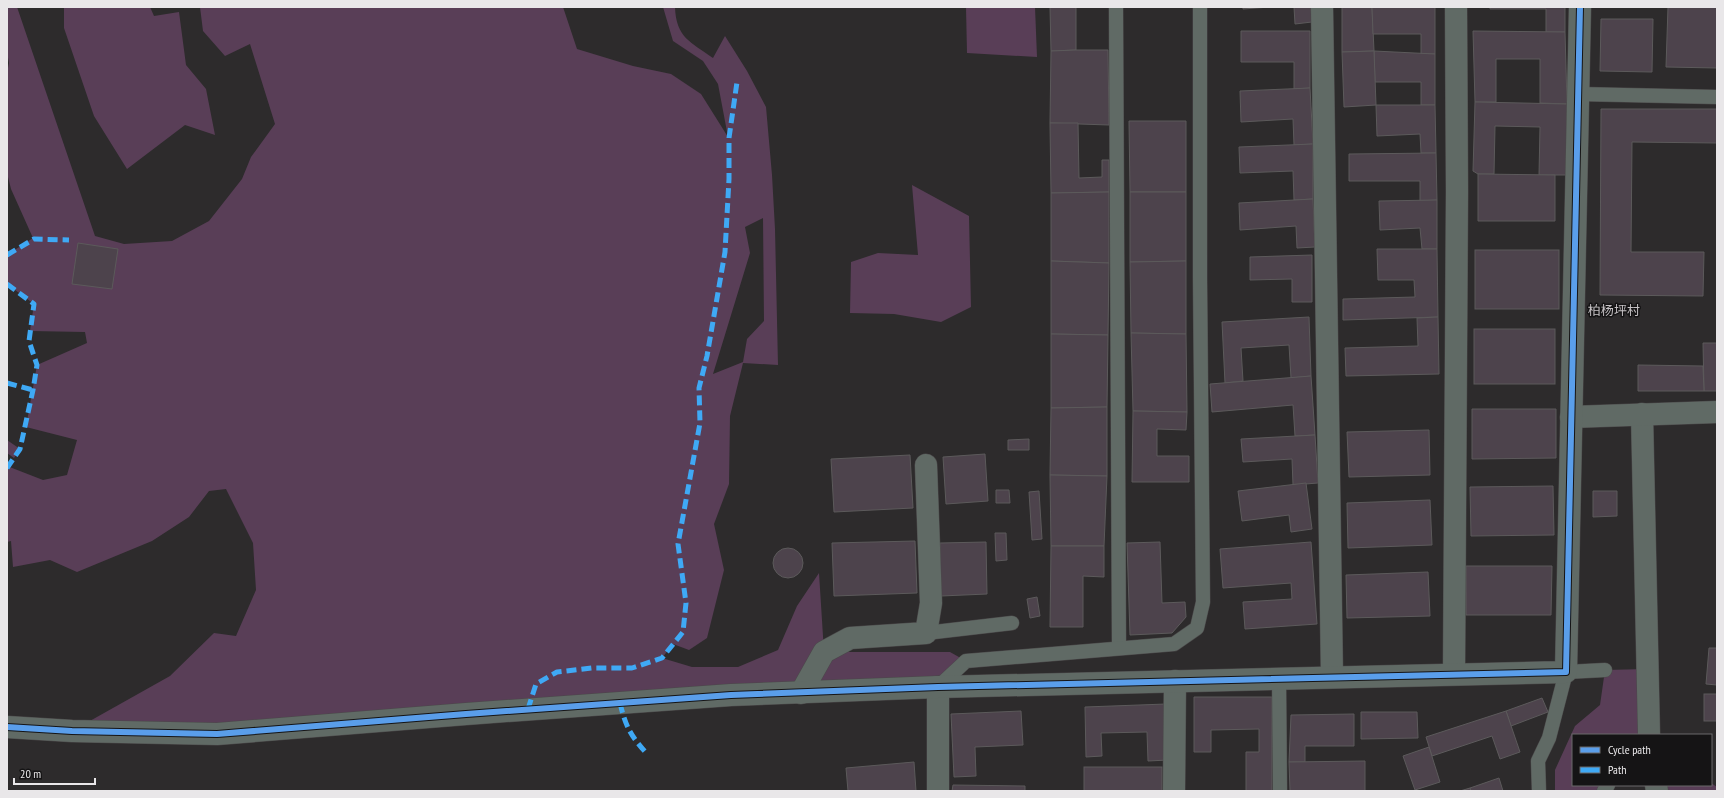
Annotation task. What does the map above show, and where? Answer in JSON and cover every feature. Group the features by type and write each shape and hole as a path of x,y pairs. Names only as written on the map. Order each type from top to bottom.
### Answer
{"street":[{"path":"1322,7 1332,677"},
{"path":"1454,674 1457,200 1456,7"},
{"path":"7,727 72,731 217,734 474,713 731,695 1279,678 1566,672 1580,7"},
{"path":"1571,417 1717,412"},
{"path":"1642,414 1647,733"},
{"path":"801,693 824,652 850,638 926,633 932,603 926,465"},
{"path":"1174,791 1175,681"},
{"path":"938,688 938,791"}],"lane":[{"path":"1116,7 1119,648"},
{"path":"938,688 966,661 1174,644 1197,628 1203,602 1200,286 1200,7"},
{"path":"1578,94 1717,96"},
{"path":"926,633 1012,623"},
{"path":"1539,791 1538,762 1549,738 1566,672 1605,670"},
{"path":"1279,678 1280,791"}],"shaded area":[{"path":"7,7 17,7 95,236 124,244 172,241 209,221 242,179 251,157 275,124 250,44 225,56 203,31 200,7 563,7 577,49 633,66 671,74 701,94 728,137 718,84 703,61 673,41 663,7 675,7 678,26 682,33 692,43 713,58 725,36 747,71 766,107 775,229 778,365 743,363 730,416 729,484 714,524 724,570 707,638 689,650 673,644 662,658 692,667 738,667 778,650 797,606 819,573 824,652 950,652 966,661 938,687 72,731 170,676 214,633 236,636 256,590 253,543 226,489 209,491 189,517 152,541 77,572 50,560 13,567 11,541 7,542 7,466 43,480 67,475 77,440 26,427 37,365 87,343 85,332 30,331 34,304 7,284 7,255 33,238 11,189 7,173 7,73 9,63 7,52","holes":["763,218 764,321 747,339 743,362 713,374 750,253 745,227"]},
{"path":"64,7 150,7 154,16 179,12 186,65 206,89 215,135 185,125 127,169 94,116 64,28"},
{"path":"966,7 1035,7 1037,57 967,53"},
{"path":"912,185 969,216 971,307 941,322 894,314 850,313 851,262 878,253 918,255"},
{"path":"7,440 20,449 14,458 7,453"},
{"path":"1647,669 1648,728 1659,734 1572,734 1572,786 1607,786 1604,791 1555,791 1555,770 1575,726 1600,705 1605,670"},
{"path":"1712,784 1717,787 1717,791 1657,791 1656,786 1712,786"}],"building":[{"path":"1050,7 1076,7 1076,50 1051,51"},
{"path":"1243,7 1270,7 1243,9"},
{"path":"1294,7 1311,7 1312,22 1295,24"},
{"path":"1342,7 1372,7 1374,51 1342,52"},
{"path":"1372,7 1435,7 1435,54 1421,54 1421,34 1373,34"},
{"path":"1490,7 1565,7 1565,32 1546,32 1546,9 1490,9"},
{"path":"1668,7 1717,7 1717,68 1666,67"},
{"path":"1601,19 1653,19 1652,72 1600,71"},
{"path":"1241,31 1310,31 1310,88 1294,89 1294,62 1241,62"},
{"path":"1473,31 1565,32 1567,104 1540,103 1540,59 1496,59 1496,102 1475,102"},
{"path":"1108,50 1109,125 1050,123 1051,51"},
{"path":"1374,51 1435,54 1435,105 1421,105 1421,82 1375,82"},
{"path":"1374,51 1376,105 1344,107 1342,52"},
{"path":"1310,88 1313,144 1294,145 1293,119 1241,122 1240,91"},
{"path":"1475,102 1567,104 1566,175 1539,175 1540,127 1495,126 1494,174 1478,174 1473,171"},
{"path":"1376,105 1435,105 1436,153 1421,153 1420,134 1377,136"},
{"path":"1601,109 1717,109 1717,143 1632,142 1631,252 1704,252 1703,296 1600,295"},
{"path":"1129,121 1186,121 1186,192 1130,192"},
{"path":"1050,123 1078,123 1079,178 1102,177 1102,160 1109,160 1109,192 1051,193"},
{"path":"1313,144 1313,199 1294,200 1293,171 1240,173 1239,147"},
{"path":"1436,153 1437,200 1420,201 1420,181 1349,181 1349,154"},
{"path":"1478,174 1555,175 1555,221 1478,221"},
{"path":"1109,192 1109,263 1051,261 1051,193"},
{"path":"1130,192 1186,192 1186,261 1130,262"},
{"path":"1313,199 1315,247 1297,248 1296,226 1240,230 1239,203"},
{"path":"1437,200 1437,249 1422,249 1420,228 1380,230 1379,201"},
{"path":"78,243 118,249 112,289 72,284"},
{"path":"1377,249 1437,249 1438,317 1343,320 1343,299 1415,297 1414,280 1378,280"},
{"path":"1475,250 1559,250 1559,309 1475,309"},
{"path":"1312,255 1312,302 1292,302 1292,279 1250,280 1250,257"},
{"path":"1051,261 1109,263 1108,335 1051,334"},
{"path":"1186,261 1186,334 1131,333 1130,262"},
{"path":"1309,317 1311,376 1291,378 1289,345 1241,348 1243,381 1225,383 1222,322"},
{"path":"1438,317 1439,374 1346,376 1345,348 1418,346 1417,318"},
{"path":"1474,329 1555,329 1555,384 1474,384"},
{"path":"1131,333 1186,334 1187,412 1133,411"},
{"path":"1051,334 1108,335 1107,407 1051,408"},
{"path":"1703,343 1717,343 1717,391 1704,391"},
{"path":"1638,365 1703,366 1704,391 1638,391"},
{"path":"1311,376 1315,435 1295,436 1293,405 1212,412 1210,384"},
{"path":"1107,407 1107,476 1050,475 1051,408"},
{"path":"1472,409 1556,409 1556,458 1472,459"},
{"path":"1133,411 1187,412 1186,430 1157,429 1157,456 1189,456 1189,482 1132,482"},
{"path":"1429,430 1430,475 1349,477 1347,432"},
{"path":"1315,435 1318,483 1293,485 1292,459 1243,462 1241,439"},
{"path":"1029,439 1029,450 1008,450 1008,440"},
{"path":"985,454 988,501 946,504 943,457"},
{"path":"910,455 913,508 834,512 831,459"},
{"path":"1050,475 1107,476 1104,546 1051,546"},
{"path":"1306,483 1312,529 1291,532 1289,515 1242,521 1238,491"},
{"path":"1553,486 1554,535 1471,536 1470,487"},
{"path":"996,490 1009,490 1010,503 996,503"},
{"path":"1039,491 1042,539 1032,540 1029,492"},
{"path":"1593,491 1617,491 1617,516 1593,517"},
{"path":"1430,500 1432,545 1348,548 1347,503"},
{"path":"995,533 1006,533 1007,560 996,561"},
{"path":"915,541 917,593 834,596 832,543"},
{"path":"986,542 987,594 941,596 940,543"},
{"path":"1160,542 1162,603 1185,602 1186,617 1172,633 1130,635 1127,543"},
{"path":"1311,542 1317,624 1245,629 1243,602 1292,599 1291,583 1223,588 1220,549"},
{"path":"1051,546 1104,546 1104,577 1083,576 1083,627 1050,627"},
{"path":"788,548 799,552 803,563 799,574 788,578 777,574 773,563 777,552"},
{"path":"1466,566 1552,566 1551,615 1466,615"},
{"path":"1428,572 1430,616 1347,618 1346,575"},
{"path":"1037,597 1040,616 1030,618 1027,599"},
{"path":"1709,648 1717,648 1717,685 1706,684"},
{"path":"1704,694 1717,694 1717,721 1704,721"},
{"path":"1194,697 1272,697 1272,791 1246,791 1246,752 1259,752 1259,729 1211,730 1211,752 1194,752"},
{"path":"1542,698 1548,712 1511,726 1506,711"},
{"path":"1166,704 1168,760 1148,761 1147,732 1101,733 1102,756 1086,757 1085,707"},
{"path":"1021,711 1023,745 975,747 976,776 954,777 951,714"},
{"path":"1506,711 1520,752 1500,759 1492,736 1432,756 1426,737"},
{"path":"1361,712 1417,712 1418,738 1361,739"},
{"path":"1354,714 1354,746 1305,746 1305,762 1289,762 1291,715"},
{"path":"1429,747 1440,782 1415,790 1403,756"},
{"path":"1365,761 1365,791 1290,791 1289,762"},
{"path":"914,762 916,791 848,791 846,768"},
{"path":"1084,767 1162,767 1162,791 1084,791"},
{"path":"1499,778 1503,791 1471,791 1470,788"},
{"path":"953,785 1025,786 1025,791 952,791"},
{"path":"1470,788 1471,791 1460,791"}],"marked path":[{"path":"528,709 536,684 557,672 592,668 632,668 662,658 683,632 686,603 678,544 700,423 699,388 707,356 725,252 729,179 729,138 737,82"},
{"path":"7,255 34,239 69,240"},
{"path":"7,284 34,304 29,341 37,365 20,449 7,468"},
{"path":"7,383 33,390"},
{"path":"620,703 630,731 648,755"}],"cycle path":[{"path":"7,727 72,731 217,734 731,695 938,687 1566,672 1580,7"}],"district":[{"name":"柏杨坪村","path":"1614,310"}]}
